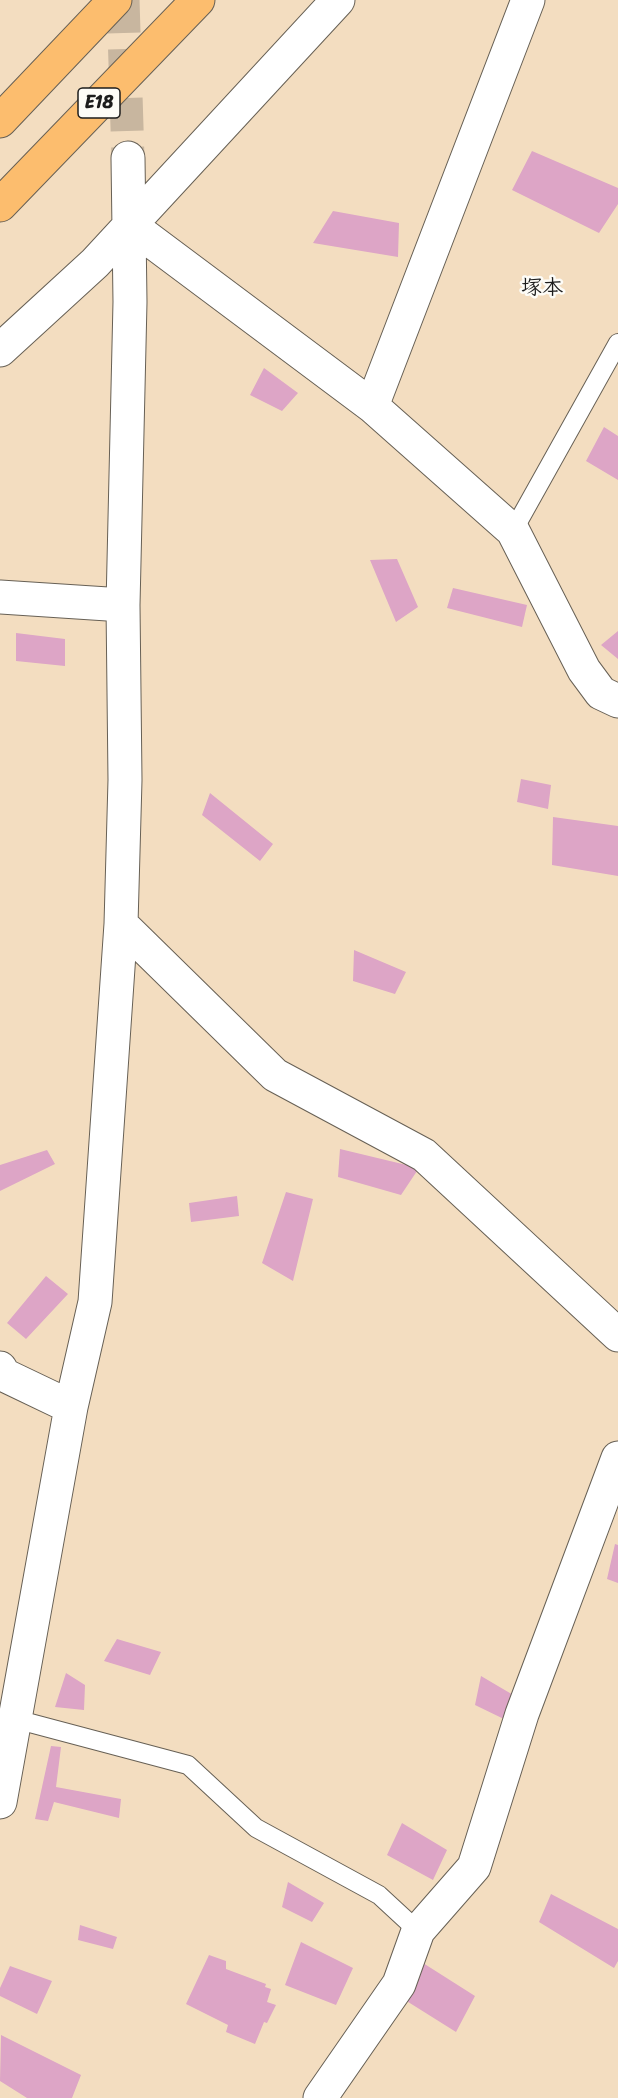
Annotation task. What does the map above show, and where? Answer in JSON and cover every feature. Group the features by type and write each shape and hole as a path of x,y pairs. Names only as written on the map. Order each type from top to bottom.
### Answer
{"highway":[{"path":"0,121 115,0"},
{"name":"E18","path":"0,205 198,0"}],"street":[{"path":"0,350 95,263 338,0"},
{"path":"372,406 528,0"},
{"path":"0,1802 71,1407 95,1302 121,924 125,780 123,605 130,225 128,158"},
{"path":"130,225 372,406 513,531 584,670 601,693 618,700"},
{"path":"0,597 123,605"},
{"path":"121,924 275,1075 424,1155 618,1335"},
{"path":"0,1368 4,1375 71,1407"},
{"path":"320,2098 399,1984 418,1931 474,1867 522,1714 618,1458"}],"lane":[{"path":"513,531 618,343"},
{"path":"15,1719 189,1765 256,1828 379,1895 418,1931"}],"building":[{"path":"532,151 618,188 618,204 599,233 512,190"},
{"path":"333,211 399,223 398,257 313,243"},
{"path":"264,368 298,393 282,411 250,395"},
{"path":"604,427 618,436 618,480 586,461"},
{"path":"397,559 418,607 396,622 370,560"},
{"path":"453,588 527,605 522,627 447,608"},
{"path":"618,631 618,659 601,645"},
{"path":"16,633 65,639 65,666 16,661"},
{"path":"521,779 551,785 548,809 517,802"},
{"path":"210,793 273,844 260,861 202,815"},
{"path":"553,817 618,826 618,876 552,865"},
{"path":"354,950 406,972 395,994 353,981"},
{"path":"340,1149 419,1168 401,1195 338,1177"},
{"path":"47,1150 55,1164 0,1191 0,1165"},
{"path":"286,1192 313,1199 293,1281 262,1263"},
{"path":"237,1196 239,1216 191,1222 189,1203"},
{"path":"46,1276 68,1294 26,1339 7,1323"},
{"path":"615,1544 618,1545 618,1583 607,1579"},
{"path":"117,1639 161,1652 150,1675 104,1661"},
{"path":"66,1673 85,1685 84,1710 55,1707"},
{"path":"481,1676 520,1699 508,1721 475,1705"},
{"path":"51,1746 61,1747 56,1787 121,1799 119,1818 54,1802 48,1821 35,1819"},
{"path":"402,1823 447,1850 433,1880 387,1855"},
{"path":"288,1882 324,1903 312,1922 282,1907"},
{"path":"551,1894 618,1929 618,1961 614,1968 539,1922"},
{"path":"80,1925 117,1937 113,1949 78,1940"},
{"path":"301,1942 353,1968 336,2005 285,1985"},
{"path":"209,1955 226,1961 226,1969 266,1984 265,1987 271,1989 267,2002 276,2005 267,2023 264,2022 255,2044 226,2032 228,2025 186,2004"},
{"path":"423,1963 475,1996 456,2032 405,2000"},
{"path":"10,1966 52,1981 37,2014 0,1996 0,1988"},
{"path":"1,2035 81,2075 72,2098 27,2098 0,2081"}],"tunnel":[{"path":"123,0 128,158"}],"district":[{"name":"塚本","path":"542,289"}]}
